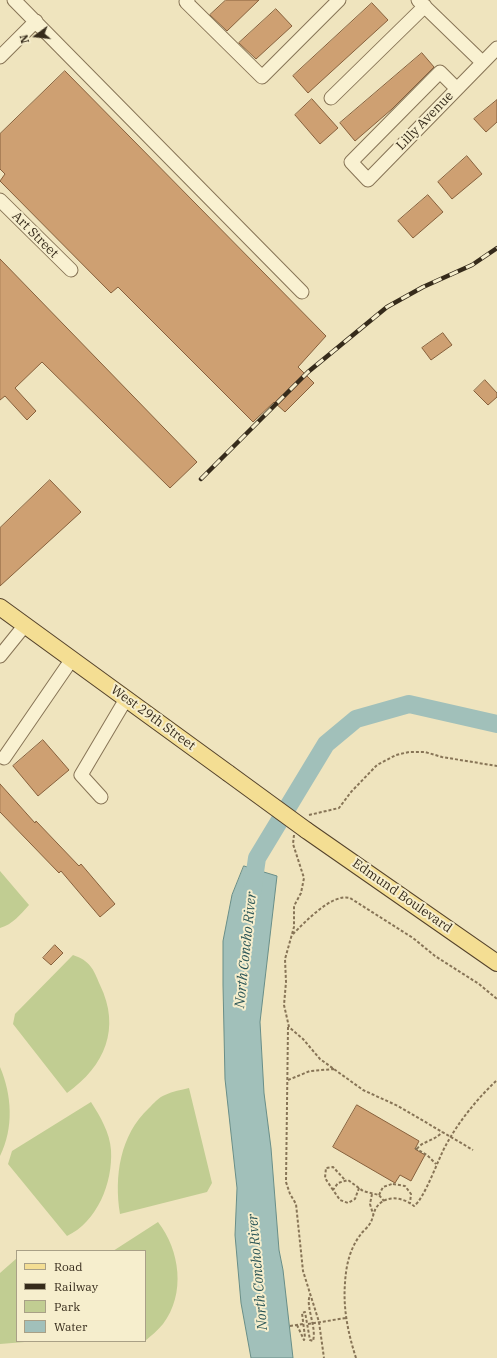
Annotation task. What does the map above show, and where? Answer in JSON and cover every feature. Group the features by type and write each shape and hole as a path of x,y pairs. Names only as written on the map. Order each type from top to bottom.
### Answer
{"main road":[{"name":"West 29th Street","path":"0,607 303,827"},
{"name":"Edmund Boulevard","path":"303,827 497,963"}],"street":[{"path":"14,0 302,292"},
{"path":"188,0 186,2 262,78 339,0"},
{"path":"330,98 421,3 482,62"},
{"path":"0,57 36,21"},
{"name":"Lilly Avenue","path":"456,89 440,72 351,162 368,180 497,48"},
{"name":"Art Street","path":"0,200 71,270"},
{"path":"0,656 26,625"},
{"path":"4,758 72,659"},
{"path":"101,797 81,775 126,699"}],"path":[{"path":"324,1358 319,1322 303,1271 296,1204 290,1194 286,1182 288,1024 284,1005 286,982 285,959 294,927 294,906 300,893 304,878 293,844 303,827 338,808 377,765 396,755 409,752 425,752 442,757 497,766"},
{"path":"292,935 327,904 341,898 350,898 413,938 435,956 487,990 497,999"},
{"path":"288,1024 320,1059 363,1090 391,1102 473,1150"},
{"path":"288,1080 310,1071 335,1069"},
{"path":"356,1358 346,1318 345,1283 349,1257 361,1234 370,1224 378,1206 384,1201 396,1198 414,1206 420,1200 436,1164 451,1136 471,1108 497,1080"},
{"path":"436,1164 416,1149 419,1146 434,1140 442,1132"},
{"path":"345,1180 333,1167 330,1166 326,1168 325,1178 340,1200 348,1203 355,1199 359,1188"},
{"path":"333,1190 338,1183 345,1180 351,1181 359,1188 372,1194 379,1195 384,1201"},
{"path":"379,1195 383,1187 393,1183 406,1186 411,1194 410,1203"},
{"path":"372,1194 370,1204 373,1215"},
{"path":"297,1325 304,1340 304,1312 310,1340 313,1341 313,1323 309,1301 310,1295"},
{"path":"290,1326 346,1318"}],"green space":[{"path":"0,871 29,905 13,922 0,928"},
{"path":"73,955 79,957 87,963 95,974 106,1001 109,1016 109,1031 106,1045 100,1058 91,1071 67,1093 13,1024 15,1014"},
{"path":"0,1067 7,1089 10,1112 8,1134 0,1156"},
{"path":"189,1088 212,1183 207,1192 120,1214 118,1200 119,1171 125,1143 131,1131 139,1119 161,1097 171,1092"},
{"path":"91,1102 109,1137 111,1163 109,1175 106,1188 95,1211 78,1230 67,1236 8,1164 12,1151"},
{"path":"158,1222 171,1246 177,1272 175,1299 163,1324 146,1340 146,1250 115,1250"},
{"path":"16,1259 16,1342 25,1342 0,1344 0,1273"}],"water":[{"path":"244,866 277,876 260,1022 264,1093 271,1148 279,1250 283,1270 293,1358 251,1358 241,1303 235,1235 237,1188 225,1079 223,941 232,895"}],"building":[{"path":"226,0 259,0 227,31 210,15"},
{"path":"372,3 388,20 308,93 293,76"},
{"path":"276,9 292,26 256,59 239,43"},
{"path":"422,53 434,67 392,109 355,141 340,123"},
{"path":"65,71 326,336 298,367 314,383 285,412 274,402 253,422 118,287 111,293 0,181 5,174 0,169 0,134"},
{"path":"312,99 338,128 320,144 295,115"},
{"path":"497,100 497,122 486,132 474,119"},
{"path":"467,156 482,174 452,199 438,182"},
{"path":"428,195 443,212 413,238 398,221"},
{"path":"0,259 197,462 170,488 42,362 15,388 36,411 27,420 5,396 0,400"},
{"path":"443,333 452,345 431,360 422,348"},
{"path":"485,380 497,393 497,397 488,405 474,391"},
{"path":"50,480 81,512 0,586 0,528"},
{"path":"43,740 69,770 38,796 13,766"},
{"path":"0,784 35,823 36,821 79,866 81,864 115,904 100,917 61,871 59,873 0,812"},
{"path":"55,945 63,953 51,965 43,958"},
{"path":"357,1105 419,1141 415,1149 425,1155 411,1181 400,1175 395,1183 333,1147"}],"waterway":[{"name":"North Concho River","path":"252,893 257,858 326,744 356,719 409,704 497,724"}],"railway":[{"path":"201,479 308,372 387,307 423,287 472,265 497,248"}]}
